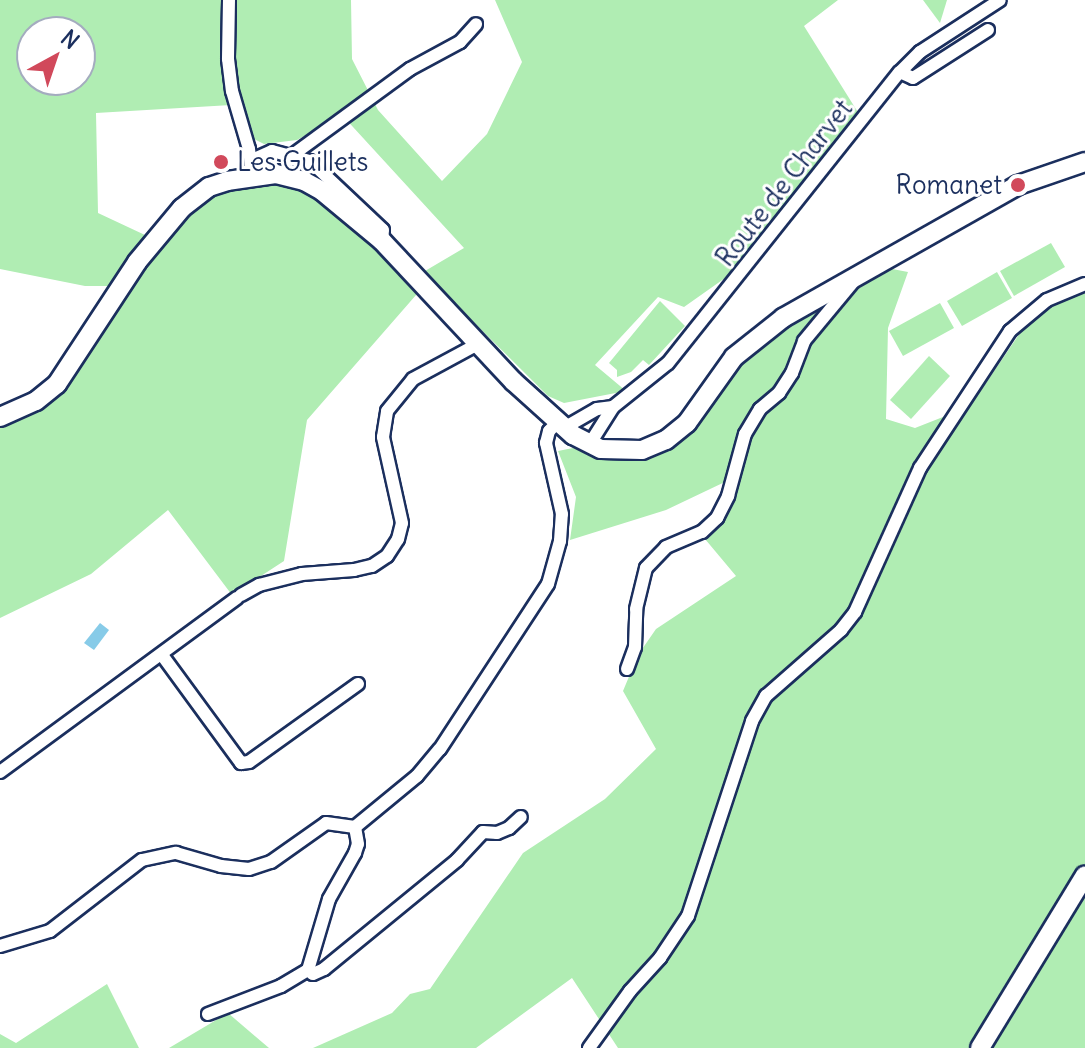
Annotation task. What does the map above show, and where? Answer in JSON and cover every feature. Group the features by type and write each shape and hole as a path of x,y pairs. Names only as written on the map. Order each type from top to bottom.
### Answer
{"main road":[{"path":"0,417 36,401 57,384 137,262 182,208 209,187 252,168 314,185 382,241 478,344 561,425 589,445 610,451 631,451 666,440 687,423 734,357 750,341 860,274 1018,185 1085,162"},
{"path":"980,1048 1085,875"}],"street":[{"path":"229,0 228,59 232,91 252,168 272,151 294,154 322,170 359,204 383,230 382,241"},
{"name":"Route de Charvet","path":"589,445 613,407 649,382 668,363 900,72 920,52 1000,0"},
{"path":"294,154 410,69 460,42 476,24"},
{"path":"900,72 913,78 988,30"},
{"path":"627,669 635,647 636,609 646,568 666,547 702,532 717,518 728,496 745,434 760,409 779,393 804,341 860,274"},
{"path":"589,1048 630,991 660,958 688,916 752,721 766,696 841,630 855,612 920,468 1010,331 1047,300 1085,284"},
{"path":"0,772 259,585 302,574 372,566 387,556 398,539 402,523 383,437 387,411 413,379 478,344"},
{"name":"Route de Charvet","path":"561,425 597,409 613,407"},
{"path":"0,946 44,935 65,922 142,860 176,853 221,866 249,869 278,858 326,823 355,827 417,776 440,749 542,595 560,541 561,504 546,443 549,431 561,425"},
{"path":"162,655 241,763 249,762 358,684"},
{"path":"308,970 313,974 324,969 457,860 483,832 497,833 509,828 521,817"},
{"path":"208,1014 281,986 308,970 329,899 358,844 355,827"}],"green space":[{"path":"0,0 351,0 352,59 378,110 442,181 487,134 522,62 495,0 838,0 804,26 859,114 735,271 684,307 658,297 595,365 626,391 564,403 548,396 430,279 307,420 284,561 232,595 168,510 91,574 0,618 0,423 35,413 73,377 131,286 85,286 0,269","holes":["231,105 240,109 254,139 264,144 297,140 342,115 464,248 425,271 325,181 289,165 246,166 203,179 145,235 98,213 96,113"]},
{"path":"923,0 947,0 940,23"},
{"path":"1051,243 1065,267 1014,296 1000,271"},
{"path":"861,263 908,272 888,328 886,419 915,428 948,415 913,490 1020,333 1052,303 1085,291 1085,1048 618,1048 572,978 476,1048 313,1048 392,1013 410,994 430,989 523,853 605,799 656,749 623,691 638,655 656,629 736,576 705,539 729,480 666,510 570,540 576,497 558,451 573,448 649,458 693,431 729,375 747,356"},
{"path":"997,272 1012,298 962,326 947,301"},
{"path":"660,301 685,326 649,365 643,360 631,372 617,377 617,370 609,363"},
{"path":"940,303 954,328 903,356 889,331"},
{"path":"929,356 950,376 911,419 890,400"},
{"path":"107,984 139,1048 0,1048 0,1034 16,1043"},
{"path":"228,1013 269,1048 169,1048"}],"water":[{"path":"100,623 109,630 94,650 84,643"}],"place":[{"name":"Les Guillets","path":"221,162"},
{"name":"Romanet","path":"1018,185"}]}
